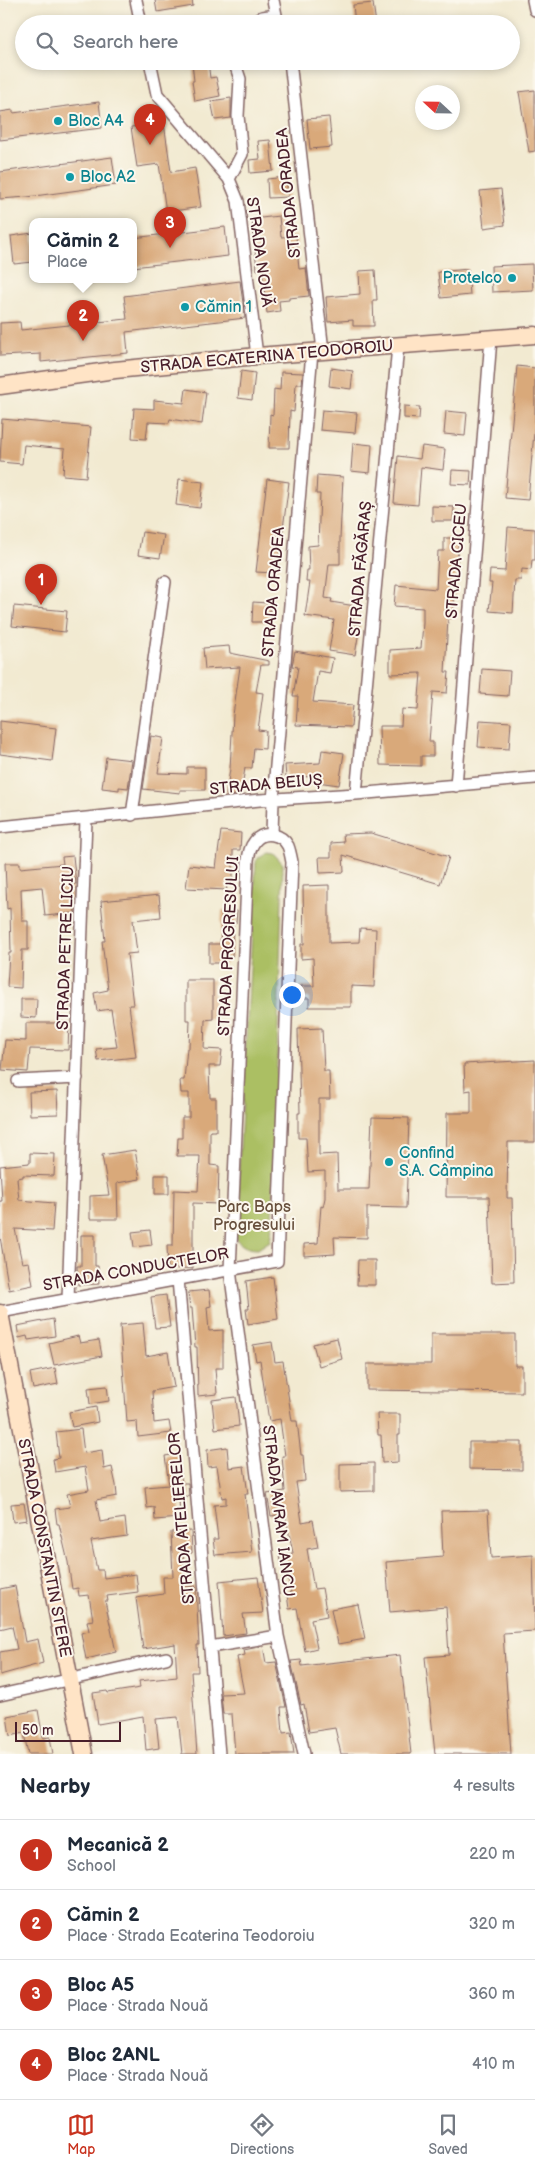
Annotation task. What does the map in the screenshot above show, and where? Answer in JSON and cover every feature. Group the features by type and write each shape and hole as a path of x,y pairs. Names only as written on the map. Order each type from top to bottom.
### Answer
{"main road":[{"name":"STRADA ECATERINA TEODOROIU","path":"0,386 114,370 257,356 535,335"},
{"name":"STRADA CONSTANTIN STERE","path":"0,1313 68,1679 84,1754"}],"street":[{"path":"136,0 139,15"},
{"path":"273,0 276,15"},
{"path":"533,0 535,10"},
{"name":"STRADA NOUĂ","path":"152,70 157,94 229,179 238,201 257,356"},
{"path":"229,179 242,154 238,116 240,79 237,70"},
{"name":"STRADA ORADEA","path":"272,834 272,800 317,352 291,70"},
{"name":"STRADA CICEU","path":"456,786 491,338"},
{"name":"STRADA FĂGĂRAȘ","path":"356,794 398,346"},
{"path":"132,815 165,582"},
{"name":"STRADA BEIUȘ","path":"0,827 86,820 272,800 535,778"},
{"name":"STRADA PETRE LICIU","path":"68,1299 86,820"},
{"name":"STRADA CONDUCTELOR","path":"0,1313 277,1261 292,862 289,847 282,838 272,834"},
{"name":"STRADA PROGRESULUI","path":"230,1270 248,860 250,849 256,840 272,834"},
{"path":"18,1081 77,1078"},
{"name":"STRADA AVRAM IANCU","path":"230,1270 278,1636 304,1754"},
{"name":"STRADA ATELIERELOR","path":"178,1279 219,1754"},
{"path":"210,1647 278,1636"},
{"path":"0,1695 166,1658"}],"green space":[{"name":"Parc Baps Progresului","path":"266,852 273,853 283,864 272,1226 270,1241 258,1249 239,1243 235,1237 256,860"}],"building":[{"path":"155,0 192,0 193,6 157,12"},
{"path":"373,3 375,15 354,15 353,5"},
{"path":"193,70 209,70 210,78 216,77 220,96 195,101 192,81 194,81"},
{"path":"535,90 535,151 529,152 519,92"},
{"path":"231,98 231,118 215,120 211,101"},
{"name":"Bloc A4","path":"99,102 102,128 0,140 0,112 13,110 13,113"},
{"path":"329,117 332,147 310,149 307,119"},
{"path":"164,123 171,172 195,168 201,207 166,212 159,164 137,167 131,127"},
{"path":"270,140 273,171 250,173 249,160 260,159 258,141"},
{"name":"Bloc A2","path":"112,157 116,185 0,199 0,172"},
{"path":"286,177 288,197 268,198 267,179"},
{"path":"501,189 505,225 484,228 480,191"},
{"path":"279,216 281,237 296,236 299,269 306,268 309,296 279,301 280,311 267,313 262,269 257,270 252,219"},
{"path":"225,227 228,256 137,267 137,238"},
{"path":"29,234 29,262 14,264 11,236"},
{"name":"Protelco","path":"532,264 533,290 492,292 491,266"},
{"path":"468,269 470,295 441,298 438,272"},
{"path":"375,270 377,300 373,300 374,326 353,326 353,320 328,322 326,297 360,294 359,271"},
{"path":"240,281 245,318 126,332 128,353 41,362 41,354 0,356 0,323 20,322 21,330 127,319 124,296"},
{"path":"517,366 535,368 535,421 528,500 505,498"},
{"path":"331,368 353,371 351,389 329,386"},
{"path":"241,371 255,373 252,400 238,398"},
{"path":"281,372 303,373 302,384 296,384 294,412 290,411 289,448 269,448 270,414 273,415 274,389 280,390"},
{"path":"186,389 206,392 202,424 170,419 169,423 148,422 146,439 132,438 134,408 154,409 154,400 184,403"},
{"path":"404,406 420,407 419,419 404,418"},
{"path":"322,410 357,413 355,433 320,430"},
{"path":"446,411 467,413 465,436 444,434"},
{"path":"2,419 91,427 86,477 63,475 65,449 24,445 22,464 0,462"},
{"path":"353,443 372,445 370,473 351,471"},
{"path":"422,446 445,449 443,470 421,467 418,505 394,503 398,456 420,459"},
{"path":"452,470 471,471 470,485 451,484"},
{"path":"317,475 343,477 340,564 329,564 325,598 332,599 331,602 355,606 352,623 360,625 355,655 329,651 334,620 305,616 310,582 306,582 307,570 309,570 308,546 318,545 320,494 316,494"},
{"path":"179,479 203,482 200,508 176,505"},
{"path":"267,479 289,482 278,568 275,568 274,573 256,572"},
{"path":"432,506 454,507 453,521 432,521"},
{"path":"508,527 535,529 535,560 532,560 531,570 522,569 521,580 515,580 513,613 489,611 492,583 489,583 490,570 505,571"},
{"path":"142,532 164,535 160,558 138,555"},
{"path":"444,538 459,538 453,618 448,618 445,672 449,672 447,693 433,692 429,742 433,742 433,756 421,756 421,766 380,765 379,726 401,726 402,709 418,710 421,673 390,674 390,650 421,648 423,608 394,606 396,585 436,589 438,551 444,551"},
{"path":"253,602 267,603 267,608 270,608 269,622 252,622"},
{"path":"14,606 67,611 65,632 12,626"},
{"path":"229,646 230,653 269,661 269,665 261,665 256,692 263,693 258,730 266,731 265,749 254,748 252,768 245,768 241,794 229,796 226,795 230,769 233,715 240,667 205,669 203,648"},
{"path":"295,651 333,658 330,673 318,671 313,702 353,705 351,727 296,725 298,696 293,696 298,667 292,666"},
{"path":"482,669 510,671 508,696 480,694"},
{"path":"480,720 511,722 509,749 478,747"},
{"path":"0,721 56,728 52,761 0,754"},
{"path":"151,736 163,738 158,773 187,774 187,767 205,767 205,790 180,790 180,793 143,789"},
{"path":"322,750 344,753 339,785 317,782 318,776 286,778 285,765 320,763"},
{"path":"106,757 132,760 128,788 119,787 119,790 102,788"},
{"path":"221,831 241,833 240,850 233,850 233,884 226,884 227,890 186,888 189,865 216,868"},
{"path":"371,833 449,857 440,884 343,855 344,872 320,873 319,857 331,857 331,843 344,842 343,834"},
{"path":"73,856 76,884 72,884 75,913 45,916 42,887 21,889 22,921 28,921 28,950 22,950 21,988 7,987 9,953 11,953 10,908 7,909 5,863 20,863 20,868 63,864 62,857"},
{"path":"329,885 329,943 359,942 360,928 376,929 374,987 351,986 351,1007 309,1007 309,998 301,998 301,986 314,986 313,958 301,959 301,944 304,944 303,886"},
{"path":"159,895 161,917 133,920 137,953 127,954 133,1005 129,1005 136,1057 98,1061 96,1049 117,1047 111,1009 97,1011 94,993 108,990 102,941 105,941 101,901"},
{"path":"222,910 237,911 236,923 233,923 232,957 226,957 226,963 209,963 209,944 220,944"},
{"path":"186,980 213,980 213,1019 205,1020 204,1049 222,1050 220,1066 209,1066 210,1098 216,1098 216,1131 210,1131 210,1165 219,1166 218,1204 193,1203 193,1268 168,1269 167,1245 173,1245 174,1190 198,1191 200,1156 177,1156 178,1138 182,1138 182,1117 189,1117 189,1093 181,1093 180,1080 184,1080 187,1048 189,1048 190,1020 186,1020"},
{"path":"21,999 37,999 36,1018 21,1017"},
{"path":"26,1023 69,1023 68,1050 30,1049 28,1072 2,1070 5,1040 26,1041"},
{"path":"322,1028 324,1071 329,1071 330,1099 319,1099 319,1155 337,1154 338,1189 369,1189 372,1117 409,1118 406,1208 367,1207 367,1238 334,1237 335,1254 304,1256 304,1244 318,1243 321,1206 323,1207 325,1198 325,1171 308,1172 306,1138 298,1138 298,1113 300,1113 298,1029"},
{"path":"535,1060 535,1142 508,1142 507,1198 512,1198 514,1282 492,1283 489,1197 446,1197 447,1113 471,1113 471,1090 465,1091 464,1064"},
{"path":"57,1091 58,1114 30,1115 29,1092"},
{"path":"135,1150 140,1179 117,1183 118,1219 90,1219 90,1196 109,1195 102,1155"},
{"path":"30,1153 55,1154 54,1176 23,1175 23,1177 17,1178 19,1200 54,1203 52,1231 15,1229 22,1263 29,1262 33,1285 9,1290 0,1237 0,1201 2,1201 0,1166 30,1163"},
{"path":"155,1175 169,1175 169,1194 155,1194"},
{"path":"150,1230 152,1245 134,1247 132,1232"},
{"path":"81,1235 95,1235 95,1266 98,1266 99,1284 78,1285 77,1266 81,1266"},
{"path":"358,1260 375,1260 375,1285 357,1285"},
{"path":"273,1277 278,1319 248,1324 246,1309 249,1309 246,1281"},
{"path":"209,1290 211,1306 207,1307 209,1331 223,1330 223,1368 215,1368 217,1394 198,1396 197,1347 195,1347 192,1308 190,1308 188,1292"},
{"path":"166,1295 170,1327 155,1328 151,1297"},
{"path":"53,1319 55,1336 28,1340 27,1336 19,1338 17,1326"},
{"path":"143,1323 146,1356 168,1352 174,1387 152,1391 154,1423 169,1421 171,1433 138,1437 137,1421 127,1422 120,1325"},
{"path":"431,1334 515,1334 515,1366 522,1366 522,1392 367,1390 367,1364 431,1364"},
{"path":"78,1336 80,1343 99,1340 102,1356 54,1365 49,1343"},
{"path":"337,1338 342,1359 319,1366 313,1344"},
{"path":"272,1342 275,1362 283,1361 292,1421 297,1421 305,1481 296,1482 302,1522 313,1520 318,1547 307,1549 314,1589 322,1588 327,1616 311,1619 317,1648 305,1651 297,1608 289,1609 287,1594 291,1593 286,1565 282,1566 280,1556 293,1553 285,1514 271,1516 267,1494 285,1491 282,1456 285,1456 280,1419 269,1421 260,1360 256,1361 253,1345"},
{"path":"55,1368 58,1384 33,1389 30,1373"},
{"path":"107,1386 109,1401 90,1404 88,1388"},
{"path":"236,1397 239,1426 215,1429 212,1400"},
{"path":"96,1407 98,1422 72,1427 69,1412"},
{"path":"377,1414 400,1414 398,1462 382,1463 381,1435 378,1435"},
{"path":"81,1429 84,1453 102,1450 104,1469 112,1467 116,1485 117,1496 96,1500 100,1522 125,1518 127,1536 91,1541 97,1570 103,1570 104,1578 136,1574 138,1592 107,1596 108,1601 105,1601 116,1652 86,1659 81,1633 89,1631 87,1621 93,1620 89,1595 79,1596 78,1588 72,1589 68,1562 59,1524 57,1524 55,1509 70,1507 67,1494 89,1490 85,1467 55,1472 53,1459 59,1458 56,1432"},
{"path":"469,1442 522,1442 522,1470 469,1469"},
{"path":"227,1447 229,1468 244,1466 248,1494 245,1494 252,1552 215,1555 213,1539 218,1539 214,1505 226,1504 226,1497 222,1498 217,1466 208,1467 207,1450"},
{"path":"178,1454 182,1483 188,1483 189,1496 179,1497 180,1518 155,1520 154,1507 147,1508 145,1487 169,1485 165,1456"},
{"path":"374,1463 374,1491 340,1492 340,1464"},
{"path":"24,1503 27,1520 13,1522 11,1504"},
{"path":"488,1510 491,1558 533,1555 535,1631 503,1633 511,1754 435,1754 425,1657 449,1655 446,1607 390,1612 386,1562 443,1557 441,1511"},
{"path":"191,1531 192,1553 183,1553 186,1587 196,1586 199,1645 197,1645 198,1672 191,1672 197,1754 182,1754 178,1717 156,1719 159,1748 146,1750 143,1716 98,1724 93,1693 107,1691 108,1693 140,1688 139,1681 177,1677 175,1644 143,1649 136,1598 164,1594 163,1577 173,1577 171,1532"},
{"path":"258,1577 263,1613 243,1614 246,1633 223,1636 219,1581"},
{"path":"15,1586 25,1642 38,1639 43,1663 0,1675 0,1652 17,1649 12,1626 0,1629 0,1589"},
{"path":"358,1604 365,1639 338,1644 331,1609"},
{"path":"263,1646 266,1663 276,1662 286,1707 281,1707 283,1733 291,1732 294,1754 235,1754 232,1714 223,1714 221,1694 244,1693 237,1657 245,1655 244,1650"},
{"path":"400,1655 411,1754 341,1754 335,1728 309,1732 304,1704 301,1705 291,1661 301,1660 302,1666"},
{"path":"38,1710 43,1738 50,1737 53,1754 28,1754 24,1733 10,1736 7,1716"}],"place":[{"name":"Bloc A4","path":"58,121"},
{"name":"Bloc 2ANL","path":"150,145"},
{"name":"Bloc A2","path":"70,177"},
{"name":"Bloc A5","path":"170,248"},
{"name":"Protelco","path":"512,278"},
{"name":"Cămin 1","path":"185,307"},
{"name":"Cămin 2","path":"83,341"},
{"name":"Mecanică 2","path":"41,605"},
{"name":"Confind S.A. Câmpina","path":"389,1162"}]}
